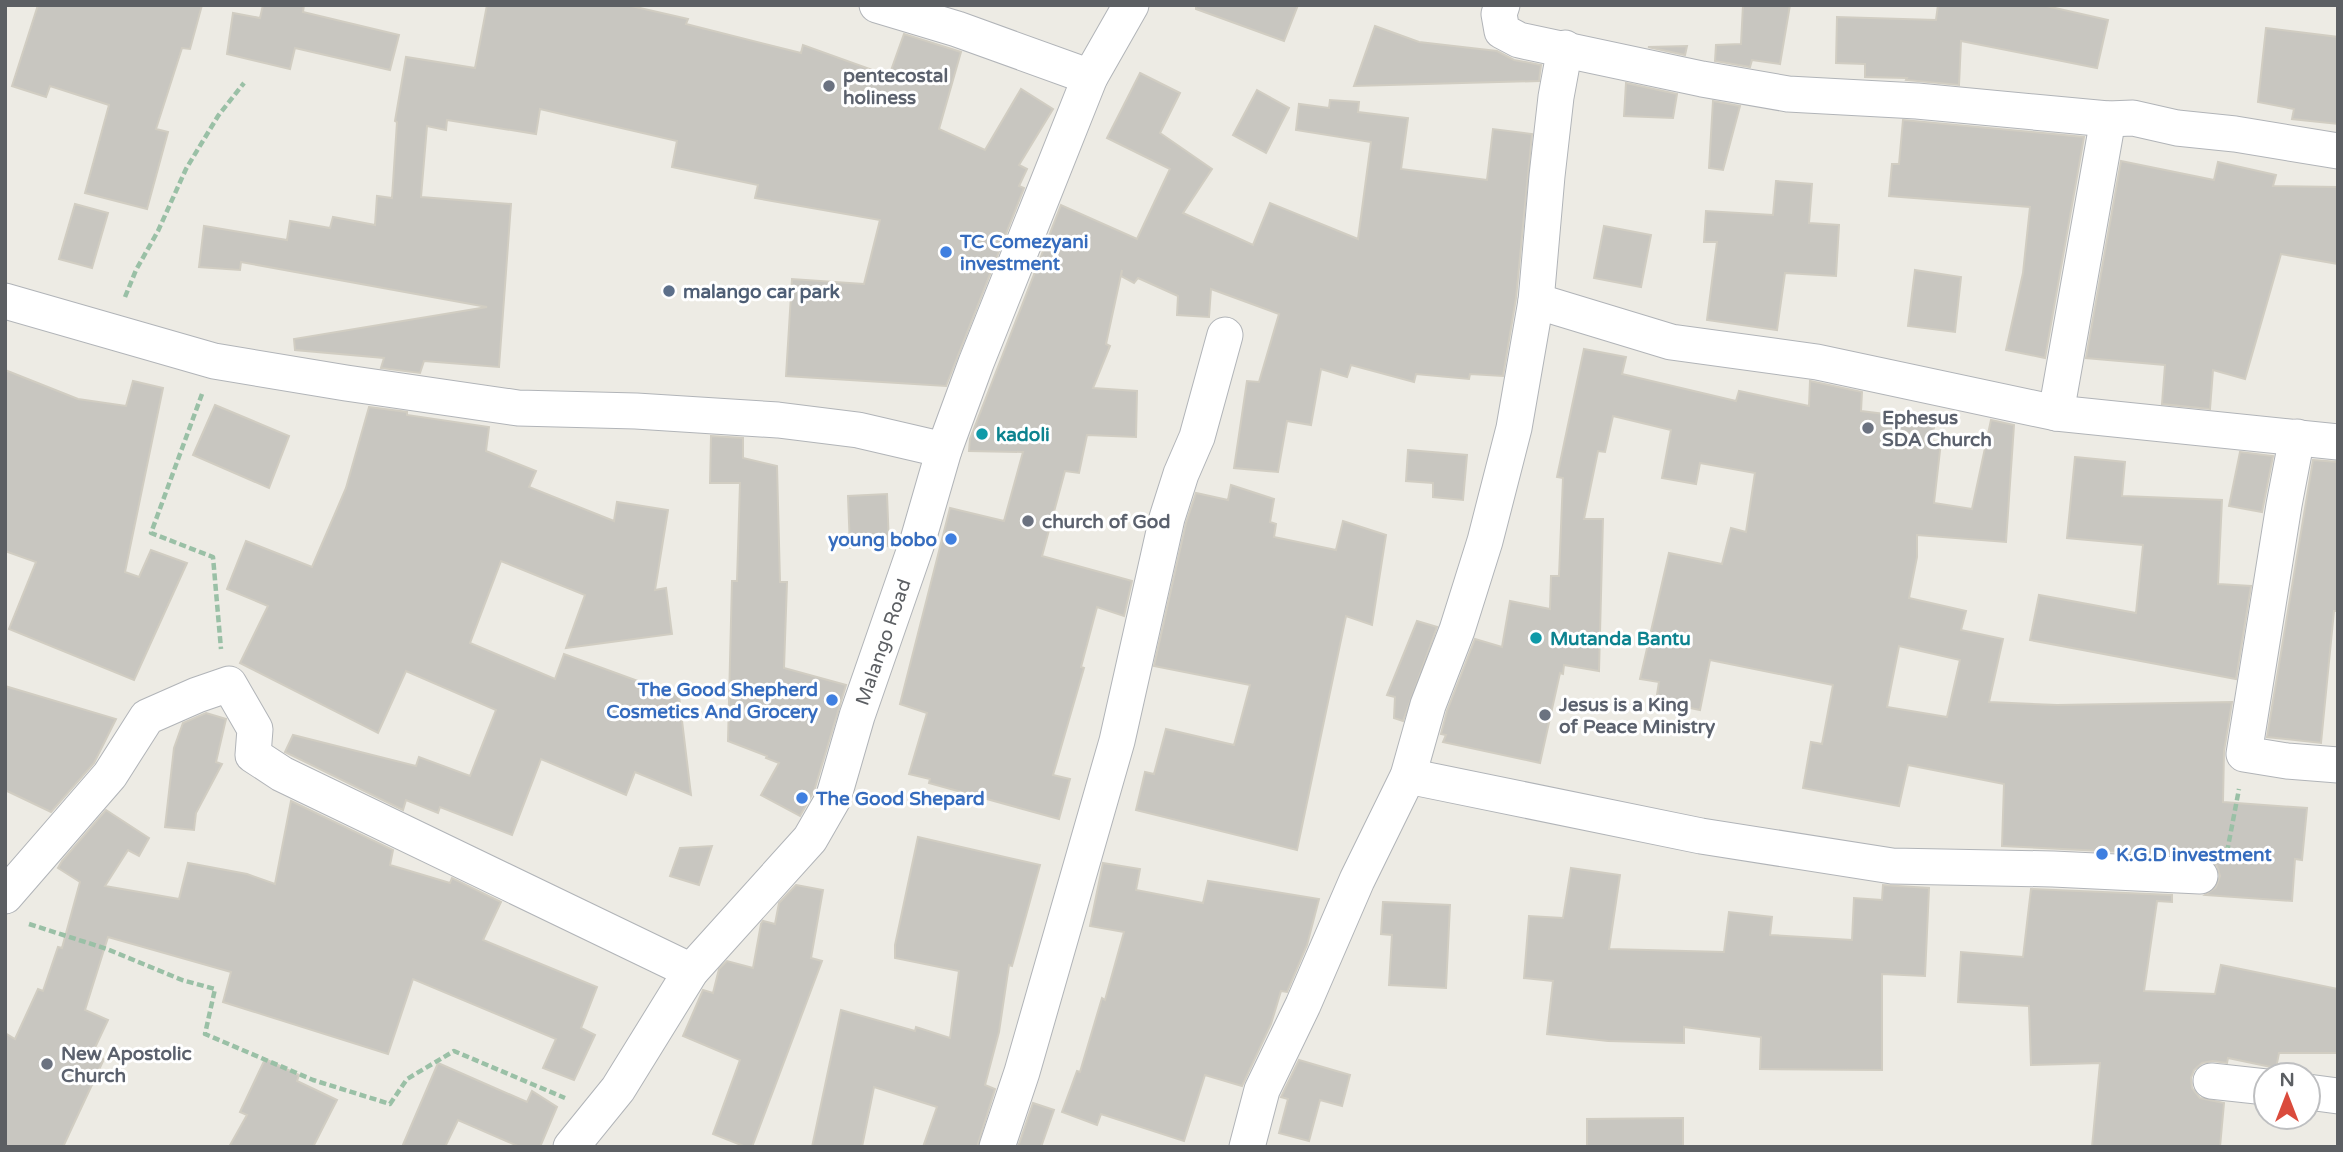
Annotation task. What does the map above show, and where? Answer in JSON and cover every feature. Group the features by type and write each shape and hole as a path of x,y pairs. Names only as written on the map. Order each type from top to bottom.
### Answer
{"street":[{"path":"877,5 957,29 1090,77"},
{"name":"Malango Road","path":"571,1147 618,1089 691,971 810,839 833,799 857,716 918,540 944,450 976,363 1090,77 1130,5"},
{"path":"1502,5 1499,14 1502,31 1519,40 1702,79 1788,94 1917,101 2108,120 2133,118 2177,128 2235,134 2338,151"},
{"path":"1247,1147 1262,1090 1303,1005 1357,880 1408,776 1428,705 1457,630 1485,541 1514,428 1536,301 1547,176 1564,48"},
{"path":"2056,413 2108,120"},
{"path":"5,301 214,361 518,408 636,411 778,420 858,430 944,450"},
{"path":"1536,301 1671,342 1817,362 2056,413 2338,442"},
{"path":"997,1147 1022,1072 1116,741 1167,518 1196,437 1225,335"},
{"path":"2297,437 2244,754 2338,765"},
{"path":"12,908 110,775 147,717 229,684 255,729 253,755 282,775 691,971"},
{"path":"1408,776 1701,835 1892,866 2053,869 2200,876"},
{"path":"2211,1081 2252,1085"}],"path":[{"path":"103,329 127,294 136,270 158,231 186,169 218,116 244,83"},
{"path":"214,361 151,533 213,557 220,644 229,684"},
{"path":"2200,876 2214,873 2226,858 2244,754"},
{"path":"12,908 182,980 215,989 205,1034 313,1080 390,1104 407,1079 454,1051 580,1104 618,1089"}],"building":[{"path":"38,5 202,5 190,49 182,48 156,129 168,132 147,209 85,193 109,105 50,86 46,97 12,86"},
{"path":"263,5 304,5 303,12 399,35 390,70 295,48 290,69 227,54 233,13 260,18"},
{"path":"487,5 627,5 688,19 686,24 801,53 803,45 889,76 904,34 961,52 939,129 985,150 1021,89 1053,109 1019,165 1027,169 1019,186 1024,188 946,386 786,376 792,279 864,284 880,220 755,198 758,185 672,167 677,141 540,109 536,134 447,120 446,130 427,126 421,197 511,204 499,367 424,361 420,373 381,368 384,358 295,350 294,339 487,307 241,262 240,270 199,267 204,226 287,240 290,221 330,228 333,217 375,225 377,196 392,198 395,121 406,57 475,68"},
{"path":"1196,5 1298,5 1284,41 1196,9"},
{"path":"1743,5 1790,5 1780,64 1752,60 1750,67 1715,61 1716,45 1741,44"},
{"path":"1938,5 2042,5 2108,20 2097,68 1961,41 1959,85 1906,80 1907,78 1865,77 1865,64 1836,63 1837,17 1936,20"},
{"path":"1375,26 1419,42 1497,51 1514,60 1541,65 1539,81 1354,86"},
{"path":"2266,28 2338,37 2338,124 2292,119 2294,109 2258,102"},
{"path":"1687,46 1685,55 1648,47"},
{"path":"1140,73 1180,93 1160,133 1212,169 1183,213 1253,245 1270,203 1358,239 1371,142 1296,130 1299,104 1329,108 1330,100 1359,102 1358,112 1408,118 1401,169 1487,180 1493,129 1532,134 1516,298 1503,376 1470,374 1469,379 1416,374 1414,382 1351,365 1347,377 1321,369 1311,425 1287,421 1278,472 1234,468 1247,381 1259,382 1279,314 1211,289 1209,317 1177,315 1178,296 1138,278 1134,283 1121,276 1122,270 1106,344 1110,346 1093,388 1137,391 1136,437 1087,435 1079,473 1065,471 1042,556 1132,581 1124,616 1097,607 1081,667 1084,668 1053,775 1070,779 1059,819 929,783 930,779 909,774 927,713 900,704 950,508 1004,521 1023,452 969,451 970,439 1061,205 1137,239 1170,169 1107,138"},
{"path":"1626,83 1677,94 1673,118 1624,116"},
{"path":"1257,90 1289,108 1266,153 1233,135"},
{"path":"1713,101 1740,106 1723,170 1709,168"},
{"path":"1903,120 2084,137 2045,358 2006,350 2023,273 2030,207 1889,196 1892,164 1899,164"},
{"path":"2121,161 2214,180 2218,162 2276,175 2273,186 2338,187 2338,264 2281,254 2245,379 2213,370 2210,409 2162,404 2165,365 2086,358"},
{"path":"1776,181 1812,184 1809,223 1839,225 1836,276 1785,273 1777,330 1707,320 1717,242 1704,242 1706,211 1773,215"},
{"path":"75,204 108,213 92,268 59,259"},
{"path":"1604,226 1651,235 1641,287 1594,278"},
{"path":"1915,270 1961,277 1955,332 1908,326"},
{"path":"1584,349 1626,357 1622,374 1736,401 1739,391 1809,406 1810,381 1862,392 1861,411 1935,420 1932,441 1941,442 1934,503 1972,509 1991,420 2014,425 2006,542 1917,535 1917,557 1909,598 1966,611 1961,630 2003,639 1989,702 2057,705 2232,702 2224,751 2223,802 2307,808 2302,860 2295,859 2292,901 2205,895 2216,887 2220,876 2217,866 2202,856 2002,846 2004,784 1908,765 1899,806 1803,788 1811,742 1822,744 1833,685 1710,660 1700,710 1656,701 1659,682 1640,679 1669,553 1722,564 1731,528 1746,532 1755,473 1700,463 1696,484 1662,478 1671,430 1613,416 1605,452 1598,451 1584,519 1603,519 1599,671 1564,665 1540,763 1443,742 1446,735 1441,734 1447,711 1475,639 1502,647 1510,601 1550,609 1551,576 1559,576 1563,478 1557,477","holes":["1899,646 1960,660 1947,717 1887,707"]},
{"path":"5,370 78,399 126,406 133,381 163,388 125,572 139,577 151,550 187,563 134,680 9,629 36,562 5,551"},
{"path":"215,405 289,436 269,488 193,455"},
{"path":"369,407 489,427 486,451 536,471 529,487 614,521 617,502 668,510 655,590 666,588 672,634 566,648 585,595 501,561 470,643 555,679 564,654 679,696 691,795 635,772 626,795 541,759 512,835 440,807 438,813 406,800 403,810 285,752 293,735 416,766 419,757 470,776 496,710 406,671 378,733 240,663 268,606 227,589 246,541 312,567 346,488"},
{"path":"711,436 743,438 743,458 777,466 780,582 787,582 784,668 846,685 814,791 800,816 761,795 779,763 728,741 732,581 737,581 740,483 710,483"},
{"path":"1408,450 1467,455 1463,500 1433,497 1433,483 1406,481"},
{"path":"2240,452 2273,456 2262,512 2229,506"},
{"path":"2075,457 2125,462 2122,496 2222,500 2218,584 2251,586 2236,679 2030,640 2039,595 2136,613 2143,545 2067,538"},
{"path":"2313,460 2338,462 2338,611 2334,611 2321,743 2267,737"},
{"path":"1231,485 1274,499 1270,522 1276,524 1274,537 1336,550 1343,521 1386,535 1372,625 1346,616 1297,850 1136,810 1145,772 1154,774 1166,729 1234,745 1250,685 1154,666 1186,523 1196,493 1228,500"},
{"path":"887,494 889,546 850,548 848,496"},
{"path":"1417,621 1437,627 1403,721 1394,718 1395,697 1387,695"},
{"path":"5,686 116,719 94,763 51,812 5,790"},
{"path":"206,713 226,719 216,762 222,764 196,813 194,830 165,827 174,748 183,723"},
{"path":"291,801 393,850 390,865 450,883 452,878 501,902 483,940 597,987 581,1028 595,1035 574,1080 543,1068 556,1039 413,979 388,1054 223,1002 231,972 108,937 85,1010 108,1020 92,1054 104,1059 63,1147 5,1147 5,1033 15,1039 38,989 43,991 58,947 62,948 80,882 58,868 62,861 106,810 149,838 139,856 128,850 105,886 179,899 188,863 247,874 275,884"},
{"path":"918,837 1040,865 1012,966 1009,965 999,1032 985,1085 995,1089 977,1147 923,1147 937,1107 874,1087 862,1147 812,1147 841,1010 915,1031 916,1027 950,1038 959,971 895,958 895,945"},
{"path":"712,846 699,885 670,876 680,848"},
{"path":"1103,863 1140,869 1136,890 1203,903 1208,881 1319,899 1307,945 1287,992 1281,991 1271,1024 1242,1086 1205,1075 1184,1141 1101,1114 1097,1125 1062,1112 1077,1071 1080,1072 1102,998 1105,1000 1124,932 1090,926"},
{"path":"1571,868 1620,875 1609,949 1724,952 1729,912 1772,917 1770,935 1852,940 1854,898 1882,900 1883,885 1929,888 1925,976 1882,974 1882,1070 1760,1069 1761,1037 1684,1027 1684,1043 1608,1041 1547,1034 1553,981 1524,978 1529,916 1563,918"},
{"path":"796,885 823,890 811,958 822,961 752,1147 746,1147 713,1134 740,1060 683,1036 703,990 713,993 719,969 727,961 753,968 761,924 763,921 775,924 779,903"},
{"path":"2031,889 2172,895 2172,902 2157,901 2144,991 2215,994 2221,965 2338,989 2338,1053 2279,1053 2277,1061 2252,1063 2228,1058 2227,1063 2202,1063 2194,1070 2192,1088 2200,1098 2224,1103 2220,1147 2092,1147 2100,1063 2031,1065 2029,1006 1958,1002 1961,952 2023,957"},
{"path":"1383,902 1450,905 1446,988 1389,985 1392,935 1381,934"},
{"path":"265,1059 299,1075 297,1081 337,1100 313,1147 229,1147 247,1115 240,1112"},
{"path":"1299,1060 1350,1075 1342,1106 1320,1100 1309,1141 1279,1133 1288,1099 1281,1097"},
{"path":"438,1063 527,1102 532,1091 557,1107 540,1147 520,1147 458,1120 445,1147 402,1147"},
{"path":"1033,1103 1054,1110 1041,1147 1018,1147"},
{"path":"1683,1118 1683,1147 1587,1147 1587,1119"}],"place":[{"name":"pentecostal holiness","path":"829,86"},
{"name":"TC Comezyani investment","path":"946,252"},
{"name":"malango car park","path":"669,291"},
{"name":"Ephesus SDA Church","path":"1868,428"},
{"name":"kadoli","path":"982,434"},
{"name":"church of God","path":"1028,521"},
{"name":"young bobo","path":"951,539"},
{"name":"Mutanda Bantu","path":"1536,638"},
{"name":"The Good Shepherd Cosmetics And Grocery","path":"832,700"},
{"name":"Jesus is a King of Peace Ministry","path":"1545,715"},
{"name":"The Good Shepard","path":"802,798"},
{"name":"K.G.D investment","path":"2102,854"},
{"name":"New Apostolic Church","path":"47,1064"}]}
